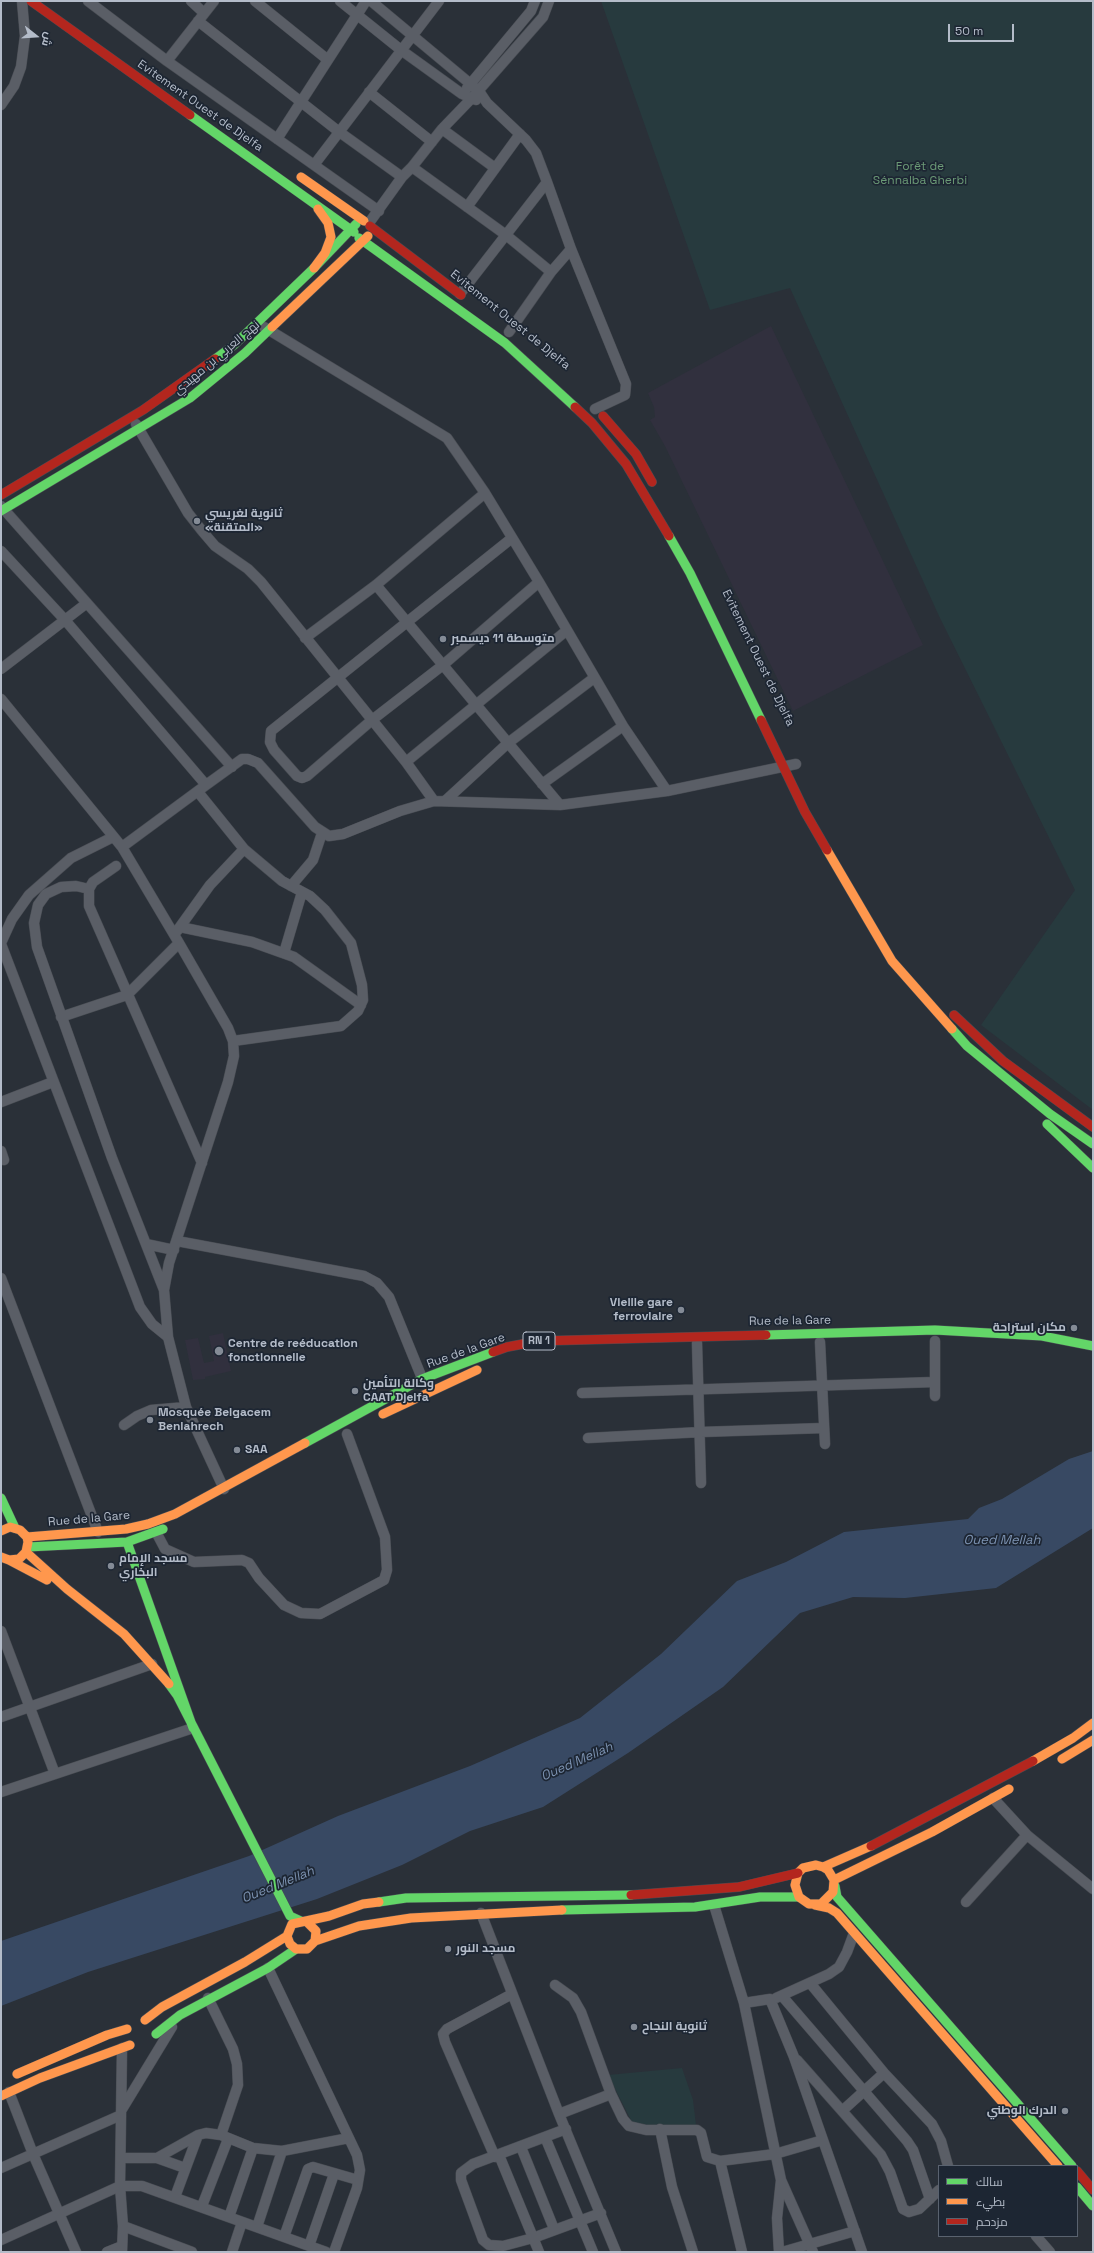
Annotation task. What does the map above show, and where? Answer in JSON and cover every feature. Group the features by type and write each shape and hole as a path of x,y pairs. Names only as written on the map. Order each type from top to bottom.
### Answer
{"main road":[{"name":"Evitement Ouest de Djelfa","path":"31,1 312,201 361,230 463,297"},
{"name":"Evitement Ouest de Djelfa","path":"290,170 361,230 377,250 505,343 534,368 592,423 626,464 672,539 690,573 809,818 861,911 892,961 967,1046"},
{"path":"312,201 328,223 331,237 325,253 314,268"},
{"name":"نهج العربي بن مهيدي","path":"1,495 132,417 191,378 234,345 314,268 361,230"},
{"name":"نهج العربي بن مهيدي","path":"2,509 139,430 190,398 245,352 268,330 361,230"},
{"path":"593,406 636,454 656,488"},
{"path":"114,428 121,440"},
{"path":"791,754 798,768"},
{"path":"851,872 881,922"},
{"path":"923,982 945,1006 1003,1061 1093,1127"},
{"path":"967,1046 1050,1114 1093,1144"},
{"path":"967,1046 1093,1168"},
{"name":"Rue de la Gare","path":"27,1537 98,1532 148,1524 225,1495 422,1380 507,1347 538,1341 935,1330 1042,1336 1093,1346"},
{"name":"Rue de la Gare","path":"546,1351 697,1343 851,1342"},
{"path":"985,1343 1007,1344"},
{"name":"Rue de la Gare","path":"372,1420 428,1392 486,1366"},
{"path":"1,1498 15,1528 24,1533 27,1537 27,1550 19,1559 5,1559"},
{"name":"Rue de la Gare","path":"27,1550 127,1542 156,1532 192,1516"},
{"path":"1,1531 15,1528"},
{"path":"127,1542 193,1728"},
{"path":"27,1550 67,1589 124,1634 152,1664 177,1695 290,1916 288,1932 290,1944 296,1949"},
{"path":"5,1559 67,1589"},
{"path":"823,1867 891,1837 984,1788 1073,1738 1093,1723"},
{"path":"1055,1763 1093,1740"},
{"path":"816,1905 821,1904 830,1897 834,1883 932,1832 1020,1782"},
{"path":"8,2078 135,2023 245,1962 303,1921 363,1904 406,1898 624,1895 711,1890 739,1887 798,1873 810,1866 823,1867 828,1870 834,1883 837,1897 1071,2165"},
{"path":"798,1873 795,1885 799,1897"},
{"path":"150,2046 156,2034 180,2015 208,1998 268,1968 296,1949 307,1949 315,1941 359,1926 384,1921 481,1913 714,1905 760,1897 799,1897 809,1904 829,1908 837,1913 1057,2165"},
{"path":"290,1916 310,1924 316,1931 315,1941"},
{"path":"135,2023 153,2025 156,2034"},
{"path":"5,2094 40,2078 130,2047 126,2037 135,2023"},
{"path":"1078,2172 1093,2190"},
{"path":"1078,2189 1093,2206"}],"street":[{"path":"1,105 14,86 21,67 25,36 22,1"},
{"path":"88,1 167,61 379,211"},
{"path":"191,1 201,17 301,101 338,131 402,177"},
{"path":"167,61 214,1"},
{"path":"255,1 328,60"},
{"path":"340,1 401,50 467,97 487,103"},
{"path":"277,139 366,1"},
{"path":"372,1 411,36 471,83 479,91 487,103 520,134 536,153 571,249 626,384 625,395 593,406"},
{"path":"314,165 338,131 439,1"},
{"path":"361,230 379,211 402,177 412,168 457,112 467,97 471,83 532,11 535,1"},
{"path":"467,97 479,91 542,17 549,1"},
{"path":"369,92 432,142"},
{"path":"442,129 495,168"},
{"path":"467,207 520,134"},
{"path":"412,168 506,235 552,272"},
{"path":"463,297 506,235 547,182"},
{"path":"509,332 552,272 571,249"},
{"path":"257,323 448,438 485,493 623,726 666,791"},
{"path":"132,417 188,513 215,546 248,569 406,762 434,801"},
{"path":"305,638 376,585 485,493"},
{"path":"2,509 232,767"},
{"path":"512,538 271,730 270,742 274,750 297,776 302,778 372,720 443,666 539,582"},
{"path":"1,551 65,620 206,785"},
{"path":"376,585 560,805"},
{"path":"1,669 87,603"},
{"path":"406,762 566,631"},
{"path":"445,801 508,743 594,678"},
{"path":"1,699 122,847 178,935 234,1042 234,1056 228,1082 175,1245 164,1290"},
{"path":"542,784 623,726"},
{"path":"122,847 242,759 252,759 258,763 322,832 330,836 336,836 400,811 434,801 560,805 666,791 785,768 798,768"},
{"path":"198,792 244,849 291,886 302,892 325,910 351,943 362,985 361,1005 358,1011 341,1026 234,1042"},
{"path":"291,886 313,860 322,832"},
{"path":"113,837 71,858 29,895 12,919 1,944 140,1307 152,1324 168,1337"},
{"path":"61,1017 127,995 178,935 210,885 244,849"},
{"path":"116,866 93,882 89,890 89,906 202,1163"},
{"path":"89,890 76,886 61,887 46,894 38,905 34,923 37,947 61,1017 164,1290 168,1337 186,1407 225,1495"},
{"path":"284,953 302,892"},
{"path":"178,935 252,942 284,953 294,957 361,1005"},
{"path":"1,1102 53,1082"},
{"path":"146,1244 175,1245 364,1276 377,1283 389,1296 428,1392"},
{"path":"1,1278 98,1532"},
{"path":"935,1341 935,1396"},
{"path":"820,1342 825,1444"},
{"path":"697,1343 700,1390 701,1483"},
{"path":"582,1392 700,1390 935,1382"},
{"path":"124,1425 139,1415 151,1410 186,1407"},
{"path":"588,1438 700,1432 824,1428"},
{"path":"156,1532 165,1549 194,1562 232,1558 249,1563 259,1578 284,1605 301,1613 320,1614 384,1580 388,1570 385,1538 347,1434"},
{"path":"1,1631 55,1774"},
{"path":"1,1717 152,1664"},
{"path":"1,1792 193,1728"},
{"path":"993,1798 1027,1835 1093,1889"},
{"path":"966,1902 1027,1835"},
{"path":"714,1905 744,2003 781,2180 811,2248"},
{"path":"481,1913 559,2114 616,2252"},
{"path":"744,2003 782,1996 829,1974 839,1967 848,1952 854,1933"},
{"path":"268,1968 357,2155 360,2170 358,2180 334,2252"},
{"path":"810,1983 884,2073 932,2124 941,2141 948,2165"},
{"path":"556,1984 573,1998 582,2012 611,2094 623,2119 629,2126 646,2130 697,2130 701,2133 707,2158 720,2161 776,2154 823,2140"},
{"path":"512,1994 447,2028 443,2034 540,2252"},
{"path":"782,1996 913,2150 930,2200"},
{"path":"202,2206 224,2137 238,2085 237,2064 233,2049 208,1998"},
{"path":"770,1999 794,2057 862,2252"},
{"path":"1,2168 121,2113 180,2015"},
{"path":"107,2252 122,2249 123,2226 120,2186 121,2113 130,2047"},
{"path":"794,2057 887,2164 903,2209 909,2212 919,2210 938,2191"},
{"path":"842,2111 884,2073"},
{"path":"5,2094 76,2252"},
{"path":"559,2114 611,2094"},
{"path":"566,2129 473,2164 462,2173 461,2180 483,2240 496,2247 533,2238 554,2229 601,2213"},
{"path":"660,2129 672,2187 693,2252"},
{"path":"157,2158 198,2134 206,2133 224,2137 253,2148 282,2151 349,2138"},
{"path":"175,2197 198,2134"},
{"path":"544,2138 581,2221 593,2252"},
{"path":"521,2147 554,2229"},
{"path":"229,2217 253,2148"},
{"path":"257,2227 282,2151"},
{"path":"121,2158 157,2158 185,2168"},
{"path":"720,2161 742,2252"},
{"path":"284,2237 306,2171 313,2167 358,2180"},
{"path":"309,2246 334,2174"},
{"path":"781,2180 777,2218 781,2252 811,2248 855,2231"},
{"path":"1,2240 120,2186 142,2186 202,2206 326,2252"},
{"path":"232,2252 242,2222"},
{"path":"123,2226 192,2252"},
{"path":"1037,2237 1050,2252"}],"shaded area":[{"path":"771,326 923,645 793,711 665,446 650,420 655,417 654,407 648,393"},
{"name":"Centre de reéducation fonctionnelle","path":"223,1333 231,1371 205,1377 205,1379 193,1380 185,1340 198,1338 204,1363 214,1361 209,1336"}],"green space":[{"name":"Forêt de Sénnalba Gherbi","path":"601,1 1093,1 1093,1110 981,1025 1075,890 939,616 790,288 710,310"},
{"path":"682,2068 693,2100 696,2125 634,2126 608,2075"}],"water":[{"name":"Oued Mellah","path":"1093,1451 1093,1528 996,1588 905,1598 853,1597 800,1613 723,1687 628,1753 543,1807 470,1831 402,1865 317,1899 88,1972 1,2006 1,1941 249,1856 338,1816 470,1766 580,1718 661,1654 737,1581 786,1562 844,1532 968,1519 979,1508 1002,1499 1069,1459"}],"traffic: fast":[{"path":"190,115 354,232"},
{"path":"215,359 234,345 314,268 356,224"},
{"path":"359,238 505,343 575,407"},
{"path":"1,511 190,398 245,353 272,327"},
{"path":"669,536 690,573 761,720"},
{"path":"952,1029 967,1046 1050,1114 1093,1144"},
{"path":"1047,1124 1093,1168"},
{"path":"766,1335 935,1330 1042,1336 1093,1346"},
{"path":"305,1443 422,1379 493,1352"},
{"path":"1,1498 15,1528"},
{"path":"28,1547 127,1542 163,1529"},
{"path":"127,1542 193,1728"},
{"path":"169,1684 177,1695 290,1916 301,1921"},
{"path":"835,1886 837,1897 1071,2165"},
{"path":"379,1902 406,1898 631,1895"},
{"path":"562,1910 695,1907 760,1897 799,1897"},
{"path":"156,2034 180,2015 268,1968 296,1949"},
{"path":"1078,2188 1093,2206"}],"traffic: slow":[{"path":"301,177 364,221"},
{"path":"314,268 325,253 331,237 328,223 318,209"},
{"path":"272,327 368,236"},
{"path":"827,850 892,961 952,1029"},
{"path":"383,1414 477,1370"},
{"path":"27,1537 126,1529 148,1524 175,1514 305,1443"},
{"path":"1,1531 10,1527 20,1530 27,1537 28,1542 26,1552 19,1559 9,1560 1,1557"},
{"path":"26,1552 67,1589 124,1634 169,1684"},
{"path":"9,1560 47,1580"},
{"path":"1033,1761 1073,1738 1093,1723"},
{"path":"1062,1759 1093,1740"},
{"path":"834,1880 932,1832 1009,1789"},
{"path":"823,1867 828,1870 834,1880 833,1892 821,1904 809,1904 799,1897 795,1885 798,1873 803,1868 816,1865 823,1867 871,1846"},
{"path":"306,1921 316,1931 315,1941 307,1949 296,1949 290,1944 287,1936 292,1924 329,1916 363,1904 379,1902"},
{"path":"815,1905 829,1908 837,1913 1057,2165"},
{"path":"315,1941 359,1926 411,1918 562,1910"},
{"path":"145,2020 162,2007 245,1962 287,1936"},
{"path":"17,2074 107,2035 127,2029"},
{"path":"1,2096 40,2078 130,2045"}],"traffic: jam":[{"path":"31,1 190,115"},
{"path":"370,226 461,295"},
{"path":"1,495 143,410 215,359"},
{"path":"575,407 592,423 626,464 669,536"},
{"path":"603,416 636,454 652,482"},
{"path":"761,720 805,812 827,850"},
{"path":"954,1015 1003,1061 1093,1127"},
{"path":"493,1352 507,1347 539,1341 766,1335"},
{"path":"871,1846 1033,1761"},
{"path":"631,1895 739,1887 798,1873"},
{"path":"1078,2172 1093,2190"}],"place":[{"name":"ثانوية لغريسي «المتقنة»","path":"197,521"},
{"name":"متوسطة 11 ديسمبر","path":"443,639"},
{"name":"Vieille gare ferroviaire","path":"681,1310"},
{"name":"مكان استراحة","path":"1074,1328"},
{"name":"Centre de reéducation fonctionnelle","path":"219,1351"},
{"name":"وكالة التأمين CAAT Djelfa","path":"355,1391"},
{"name":"Mosquée Belgacem Benlahrech","path":"150,1420"},
{"name":"SAA","path":"237,1450"},
{"name":"مسجد الإمام البخاري","path":"111,1566"},
{"name":"مسجد النور","path":"448,1949"},
{"name":"ثانوية النجاح","path":"634,2027"},
{"name":"الدرك الوطني","path":"1065,2111"}]}
